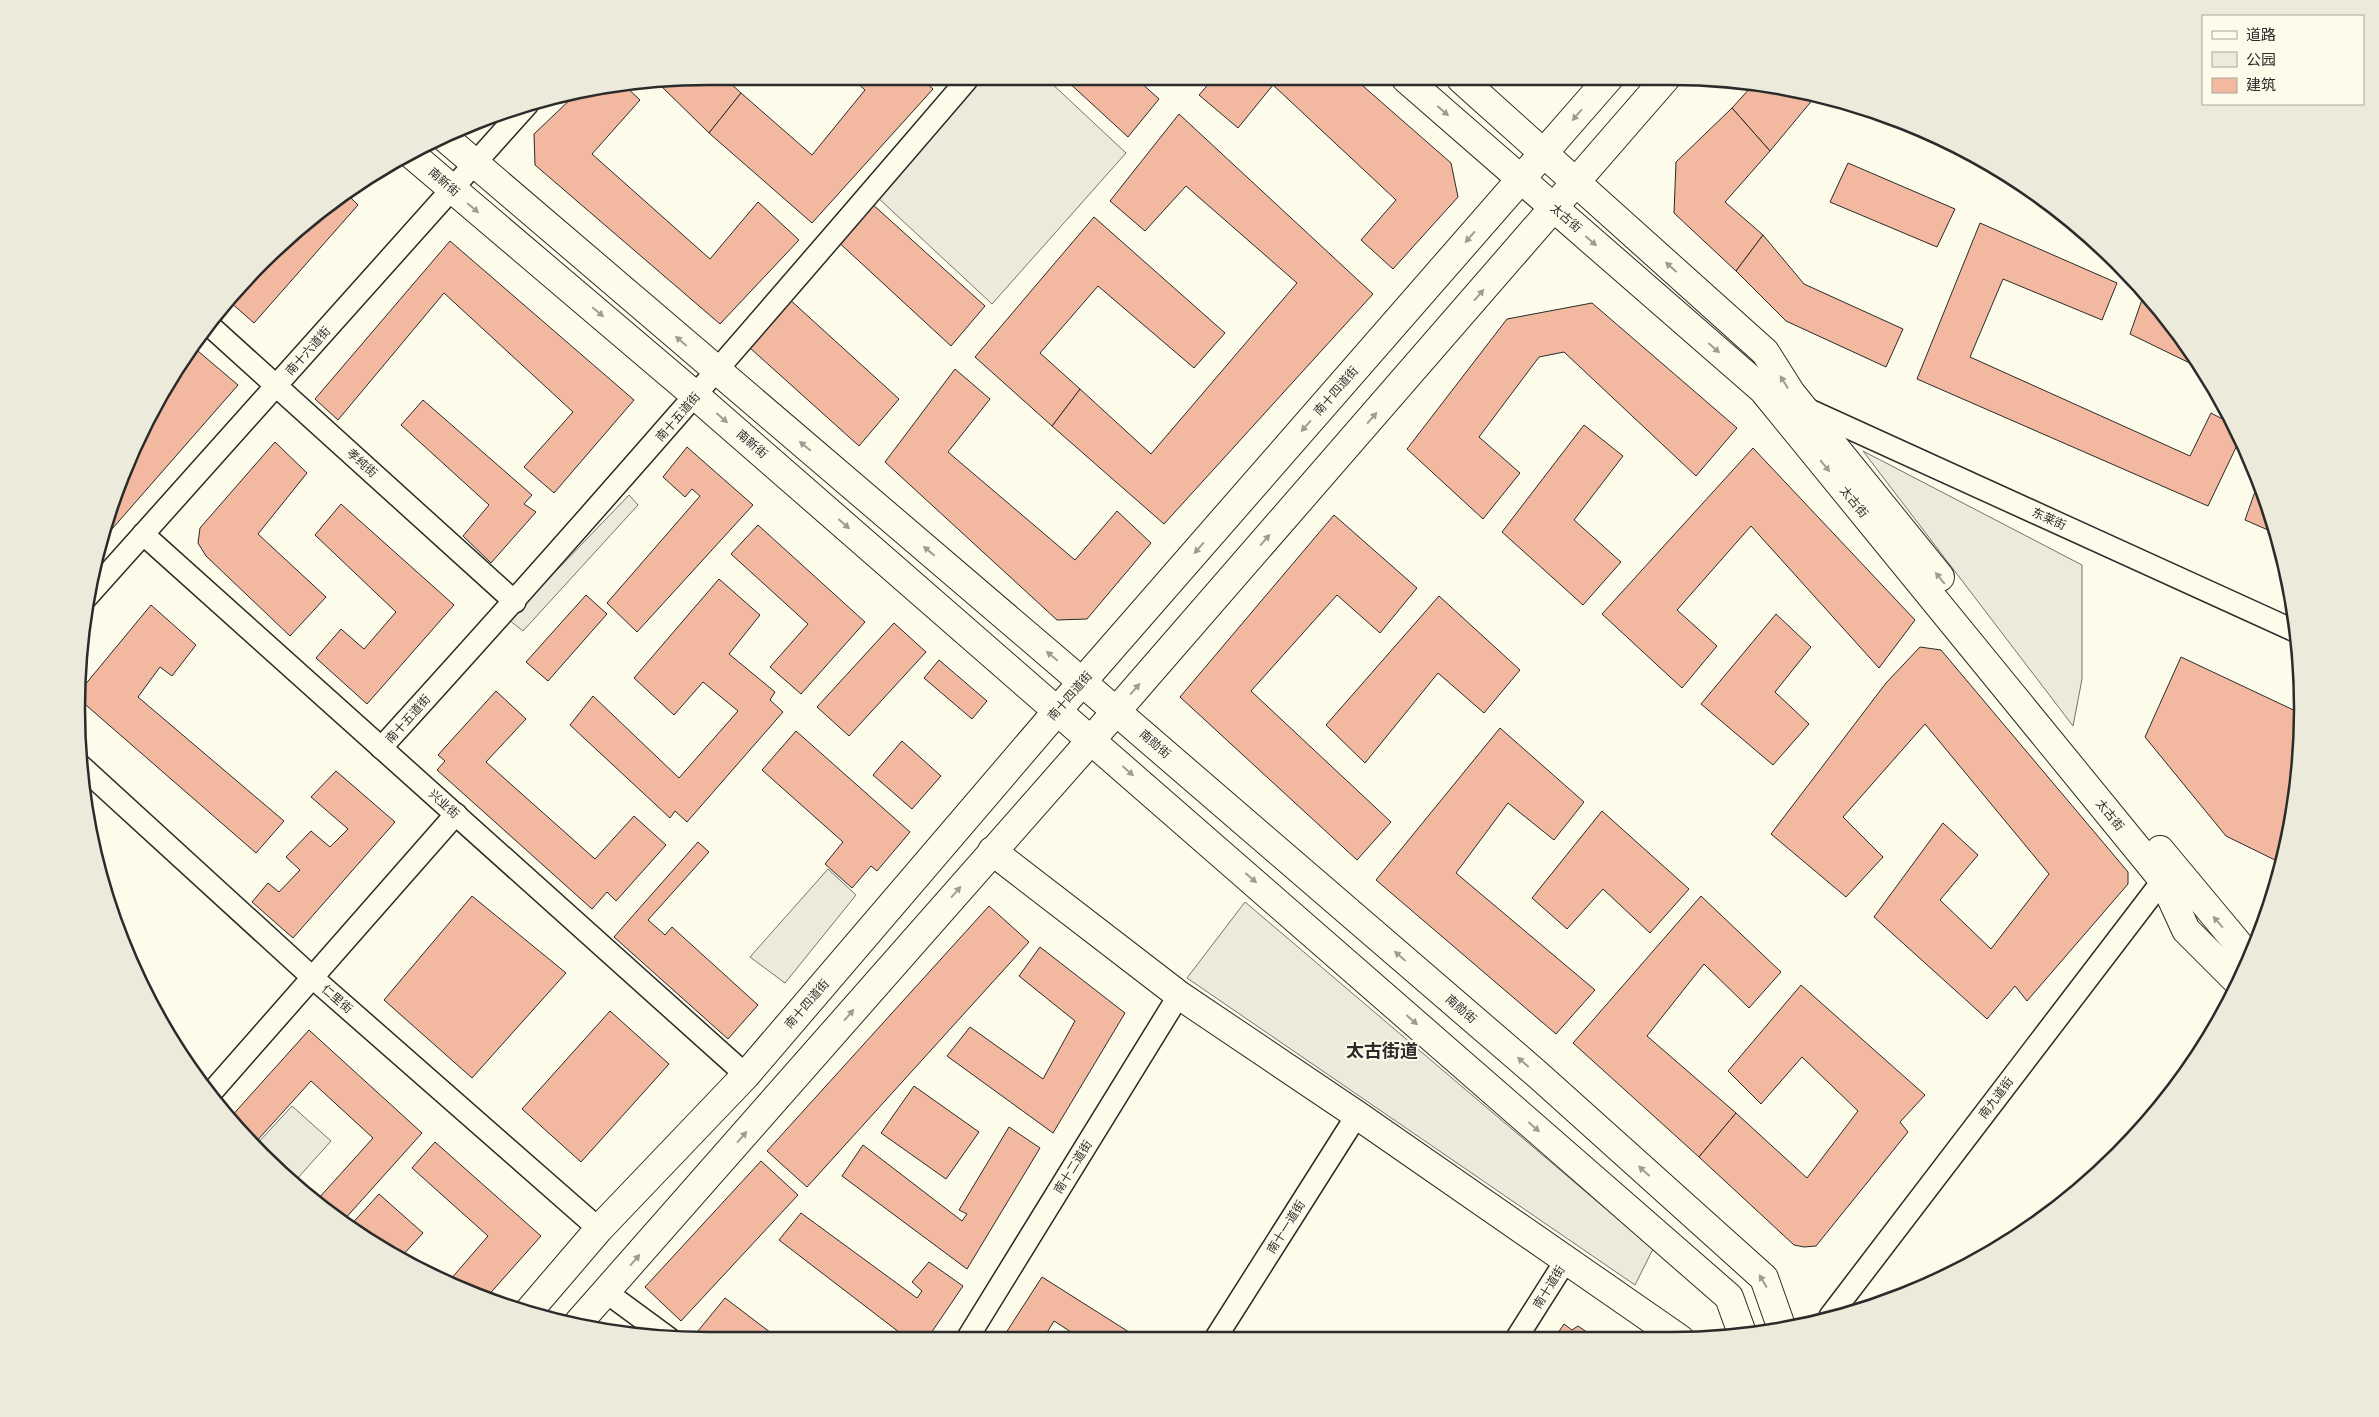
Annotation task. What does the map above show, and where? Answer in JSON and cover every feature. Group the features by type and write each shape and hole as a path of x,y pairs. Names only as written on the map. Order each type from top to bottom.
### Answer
{"main road":[{"name":"太古街","path":"1413,85 1763,390 2163,880 2186,930 2233,977"},
{"name":"太古街","path":"1467,85 1765,352 1791,393 2208,910 2245,952"},
{"name":"南十四道街","path":"533,1307 600,1228 746,1075 1082,682 1603,85"},
{"path":"582,1319 1092,739 1658,87"},
{"path":"449,142 1116,711"},
{"name":"南新街","path":"416,158 696,396 1092,739"},
{"name":"南勋街","path":"1116,711 1537,1074 1764,1278 1781,1322"},
{"path":"1092,739 1728,1297 1740,1328"},
{"path":"992,851 1179,995 1357,1115 1670,1332"}],"street":[{"name":"南十五道街","path":"382,748 515,602 696,396 964,85"},
{"name":"南十六道街","path":"97,585 453,191 519,115"},
{"name":"孝纯街","path":"214,329 515,602"},
{"name":"东莱街","path":"1803,407 2289,628"},
{"name":"兴业街","path":"143,534 746,1075"},
{"name":"仁里街","path":"88,773 313,978 600,1228"},
{"path":"215,1089 456,814"},
{"name":"南九道街","path":"1834,1310 2163,880"},
{"name":"南十二道街","path":"971,1332 1179,995"},
{"name":"南十一道街","path":"1219,1332 1357,1115"},
{"name":"南十道街","path":"1520,1332 1566,1260"},
{"path":"606,1292 658,1330"}],"green space":[{"path":"1863,451 2082,565 2082,679 2073,726"},
{"path":"629,495 638,505 523,631 509,620"},
{"path":"828,869 856,895 785,983 750,957"},
{"path":"1245,902 1653,1249 1635,1285 1187,978"},
{"path":"292,1106 331,1141 298,1178 260,1141"}],"shaded area":[{"path":"970,85 1053,85 1126,153 992,304 875,195"}],"building":[{"path":"732,85 741,93 709,133 662,87"},
{"path":"859,85 928,85 933,89 812,223 709,133 741,93 812,155 865,90"},
{"path":"1071,85 1144,85 1159,99 1128,137"},
{"path":"1208,85 1273,85 1238,128 1199,95"},
{"path":"1273,85 1362,85 1451,163 1458,197 1393,269 1361,240 1396,200"},
{"path":"629,90 640,100 592,154 710,259 758,202 799,240 720,324 535,165 534,134 568,101"},
{"path":"1749,90 1811,101 1770,151 1732,108"},
{"path":"1732,108 1770,151 1725,202 1763,235 1736,271 1674,213 1676,162"},
{"path":"1179,114 1373,294 1164,524 1052,426 1080,389 1151,454 1297,283 1186,186 1145,231 1110,201"},
{"path":"1848,163 1955,209 1937,247 1830,202"},
{"path":"351,198 358,205 254,323 234,305 297,240"},
{"path":"870,202 985,306 951,346 834,238"},
{"path":"1094,217 1225,333 1194,368 1098,286 1040,353 1080,389 1052,426 975,357"},
{"path":"1980,223 2117,283 2102,320 2003,279 1970,357 2190,456 2211,413 2222,419 2236,447 2208,506 1917,379"},
{"path":"1763,235 1804,284 1903,329 1886,367 1786,321 1736,271"},
{"path":"450,241 634,400 554,493 524,467 573,412 444,293 338,420 315,399"},
{"path":"788,298 899,399 859,446 750,348"},
{"path":"2142,300 2190,363 2130,334"},
{"path":"1592,303 1737,428 1696,476 1564,352 1539,357 1479,437 1520,473 1483,519 1407,449 1507,319"},
{"path":"198,351 238,385 111,530 132,470 149,433"},
{"path":"955,369 990,399 948,452 1075,560 1117,511 1151,543 1087,619 1057,620 885,462"},
{"path":"423,400 532,495 524,504 536,512 491,563 463,536 489,505 401,425"},
{"path":"1584,425 1623,456 1574,520 1621,562 1583,605 1502,532"},
{"path":"275,442 307,473 258,534 326,597 290,636 206,556 198,543 200,528"},
{"path":"687,447 753,505 637,632 607,603 700,496 692,489 685,497 663,477"},
{"path":"1753,448 1915,620 1879,668 1751,526 1677,610 1717,646 1682,688 1602,614"},
{"path":"2255,492 2268,530 2245,520"},
{"path":"341,504 454,605 367,704 316,658 341,629 364,649 396,612 315,535"},
{"path":"1334,515 1417,588 1380,633 1337,595 1251,691 1391,822 1357,860 1180,697"},
{"path":"758,525 865,622 801,694 770,667 808,624 731,554"},
{"path":"719,579 760,615 729,654 775,692 770,700 783,712 687,822 675,811 670,818 570,725 593,696 679,778 738,711 703,682 674,715 634,678"},
{"path":"586,595 607,614 548,681 526,662"},
{"path":"1439,596 1520,670 1484,713 1438,673 1365,763 1326,725"},
{"path":"151,605 196,645 172,676 160,667 138,697 284,821 256,853 85,704 86,684"},
{"path":"1776,614 1811,647 1775,692 1809,724 1773,765 1701,704"},
{"path":"894,623 926,652 849,736 817,707"},
{"path":"1920,647 1941,650 2128,872 2128,884 2027,1001 2015,986 1987,1019 1874,917 1943,823 1978,855 1940,900 1991,949 2049,874 1925,724 1843,817 1883,857 1846,897 1771,834 1886,683"},
{"path":"2181,657 2294,710 2289,790 2275,860 2226,836 2145,737"},
{"path":"939,660 987,701 972,719 924,678"},
{"path":"496,691 526,719 486,762 595,859 634,816 666,845 616,901 607,892 592,909 437,770 445,761 438,755"},
{"path":"1500,728 1584,802 1554,840 1508,803 1456,873 1595,990 1556,1034 1376,880"},
{"path":"796,731 910,832 877,871 871,866 852,888 825,864 843,842 762,770"},
{"path":"902,741 941,776 912,809 873,775"},
{"path":"336,771 395,822 293,938 252,902 268,883 279,892 300,870 286,857 311,831 330,847 348,829 311,797"},
{"path":"1602,811 1689,889 1650,933 1603,889 1567,929 1532,898"},
{"path":"698,842 709,852 648,920 665,935 672,927 758,1005 728,1039 614,937"},
{"path":"472,896 566,973 472,1078 384,1000"},
{"path":"1701,896 1781,972 1749,1008 1704,964 1647,1036 1736,1113 1699,1157 1573,1043"},
{"path":"989,906 1029,942 807,1187 767,1151"},
{"path":"1040,947 1125,1013 1053,1133 947,1056 970,1027 1043,1079 1075,1021 1019,976"},
{"path":"1801,985 1925,1095 1900,1122 1908,1132 1816,1246 1804,1247 1794,1245 1699,1157 1736,1113 1807,1178 1858,1111 1802,1057 1761,1104 1728,1071"},
{"path":"610,1011 669,1064 581,1162 522,1109"},
{"path":"309,1030 422,1133 347,1216 321,1196 373,1138 311,1081 258,1139 234,1113"},
{"path":"914,1086 979,1132 946,1179 881,1133"},
{"path":"1009,1127 1040,1148 967,1269 842,1176 863,1145 962,1221 967,1214 959,1210"},
{"path":"435,1142 541,1236 491,1293 453,1277 488,1236 412,1168"},
{"path":"761,1161 798,1195 681,1321 645,1287"},
{"path":"379,1194 423,1233 405,1253 354,1221"},
{"path":"801,1213 917,1298 922,1291 912,1282 929,1262 963,1286 932,1332 899,1332 779,1240"},
{"path":"1042,1277 1129,1332 1071,1332 1054,1321 1047,1332 1007,1332"},
{"path":"725,1298 770,1332 708,1332 698,1331"},
{"path":"1564,1324 1572,1330 1578,1326 1587,1332 1559,1332"}],"district":[{"name":"太古街道","path":"1382,1051"}]}
